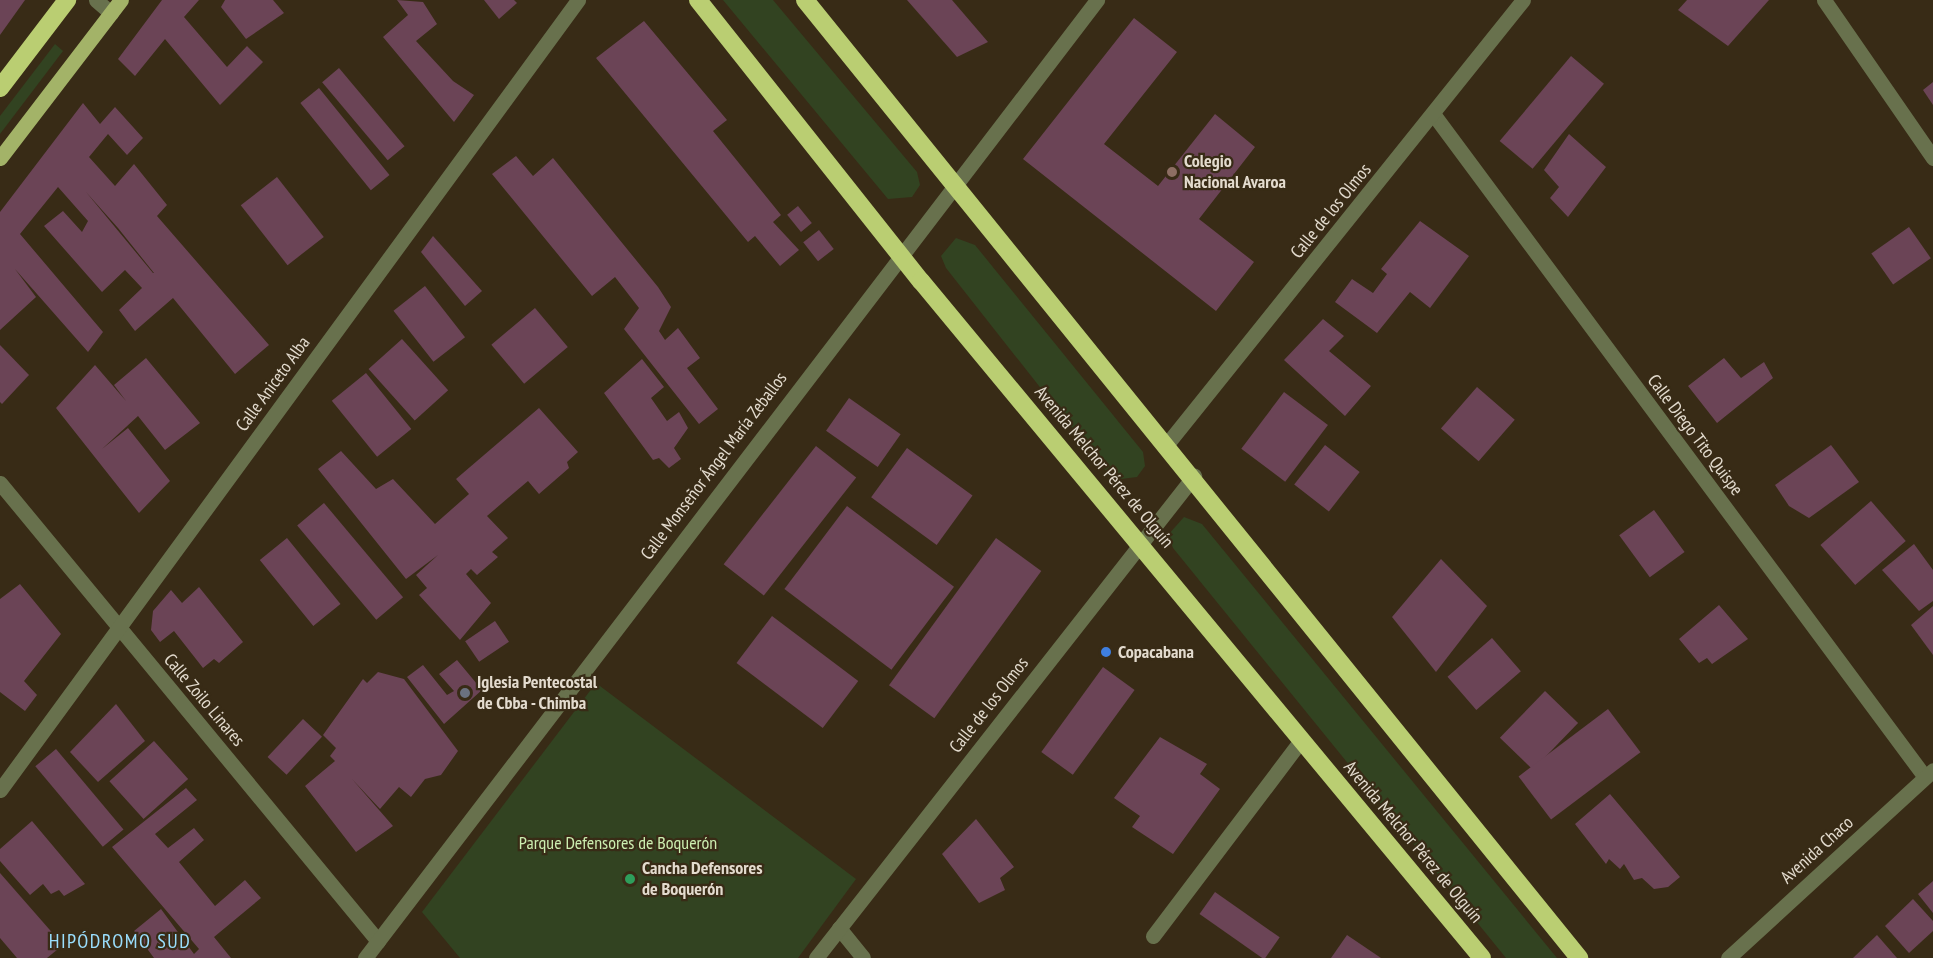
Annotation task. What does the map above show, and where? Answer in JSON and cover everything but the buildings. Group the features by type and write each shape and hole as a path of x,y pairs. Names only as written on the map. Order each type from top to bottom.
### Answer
{"highway":[{"path":"0,88 67,0"},
{"name":"Avenida Melchor Pérez de Olguín","path":"698,0 900,254 1482,958"},
{"path":"805,0 953,185 1194,476 1579,958"}],"main road":[{"path":"0,158 121,0"}],"street":[{"path":"96,0 111,13"},
{"name":"Calle Aniceto Alba","path":"0,790 578,0"},
{"name":"Calle Monseñor Ángel María Zeballos","path":"365,958 900,254 1097,0"},
{"name":"Calle de los Olmos","path":"1167,444 1434,115 1524,0"},
{"path":"1824,0 1933,158"},
{"name":"Calle Diego Tito Quispe","path":"1434,115 1929,774"},
{"name":"Calle de los Olmos","path":"816,958 1194,476"},
{"name":"Calle Zoilo Linares","path":"0,483 378,941"},
{"path":"1153,936 1301,740"},
{"name":"Avenida Chaco","path":"1728,958 1929,774"},
{"path":"839,928 863,958"}],"green space":[{"path":"723,0 773,0 917,172 920,185 912,197 888,199"},
{"path":"55,44 63,51 0,134 0,116"},
{"path":"956,238 975,245 1143,452 1145,466 1137,477 1113,480 946,268 941,256"},
{"path":"1184,517 1202,524 1557,958 1506,958 1173,548 1168,535"},
{"name":"Parque Defensores de Boquerón","path":"596,683 856,879 798,958 460,958 422,912"}],"place":[{"name":"Colegio Nacional Avaroa","path":"1172,172"},
{"name":"Copacabana","path":"1106,652"},
{"name":"Iglesia Pentecostal de Cbba - Chimba","path":"465,693"},
{"name":"Cancha Defensores de Boquerón","path":"630,879"}],"district":[{"name":"HIPÓDROMO SUD","path":"120,941"}]}
